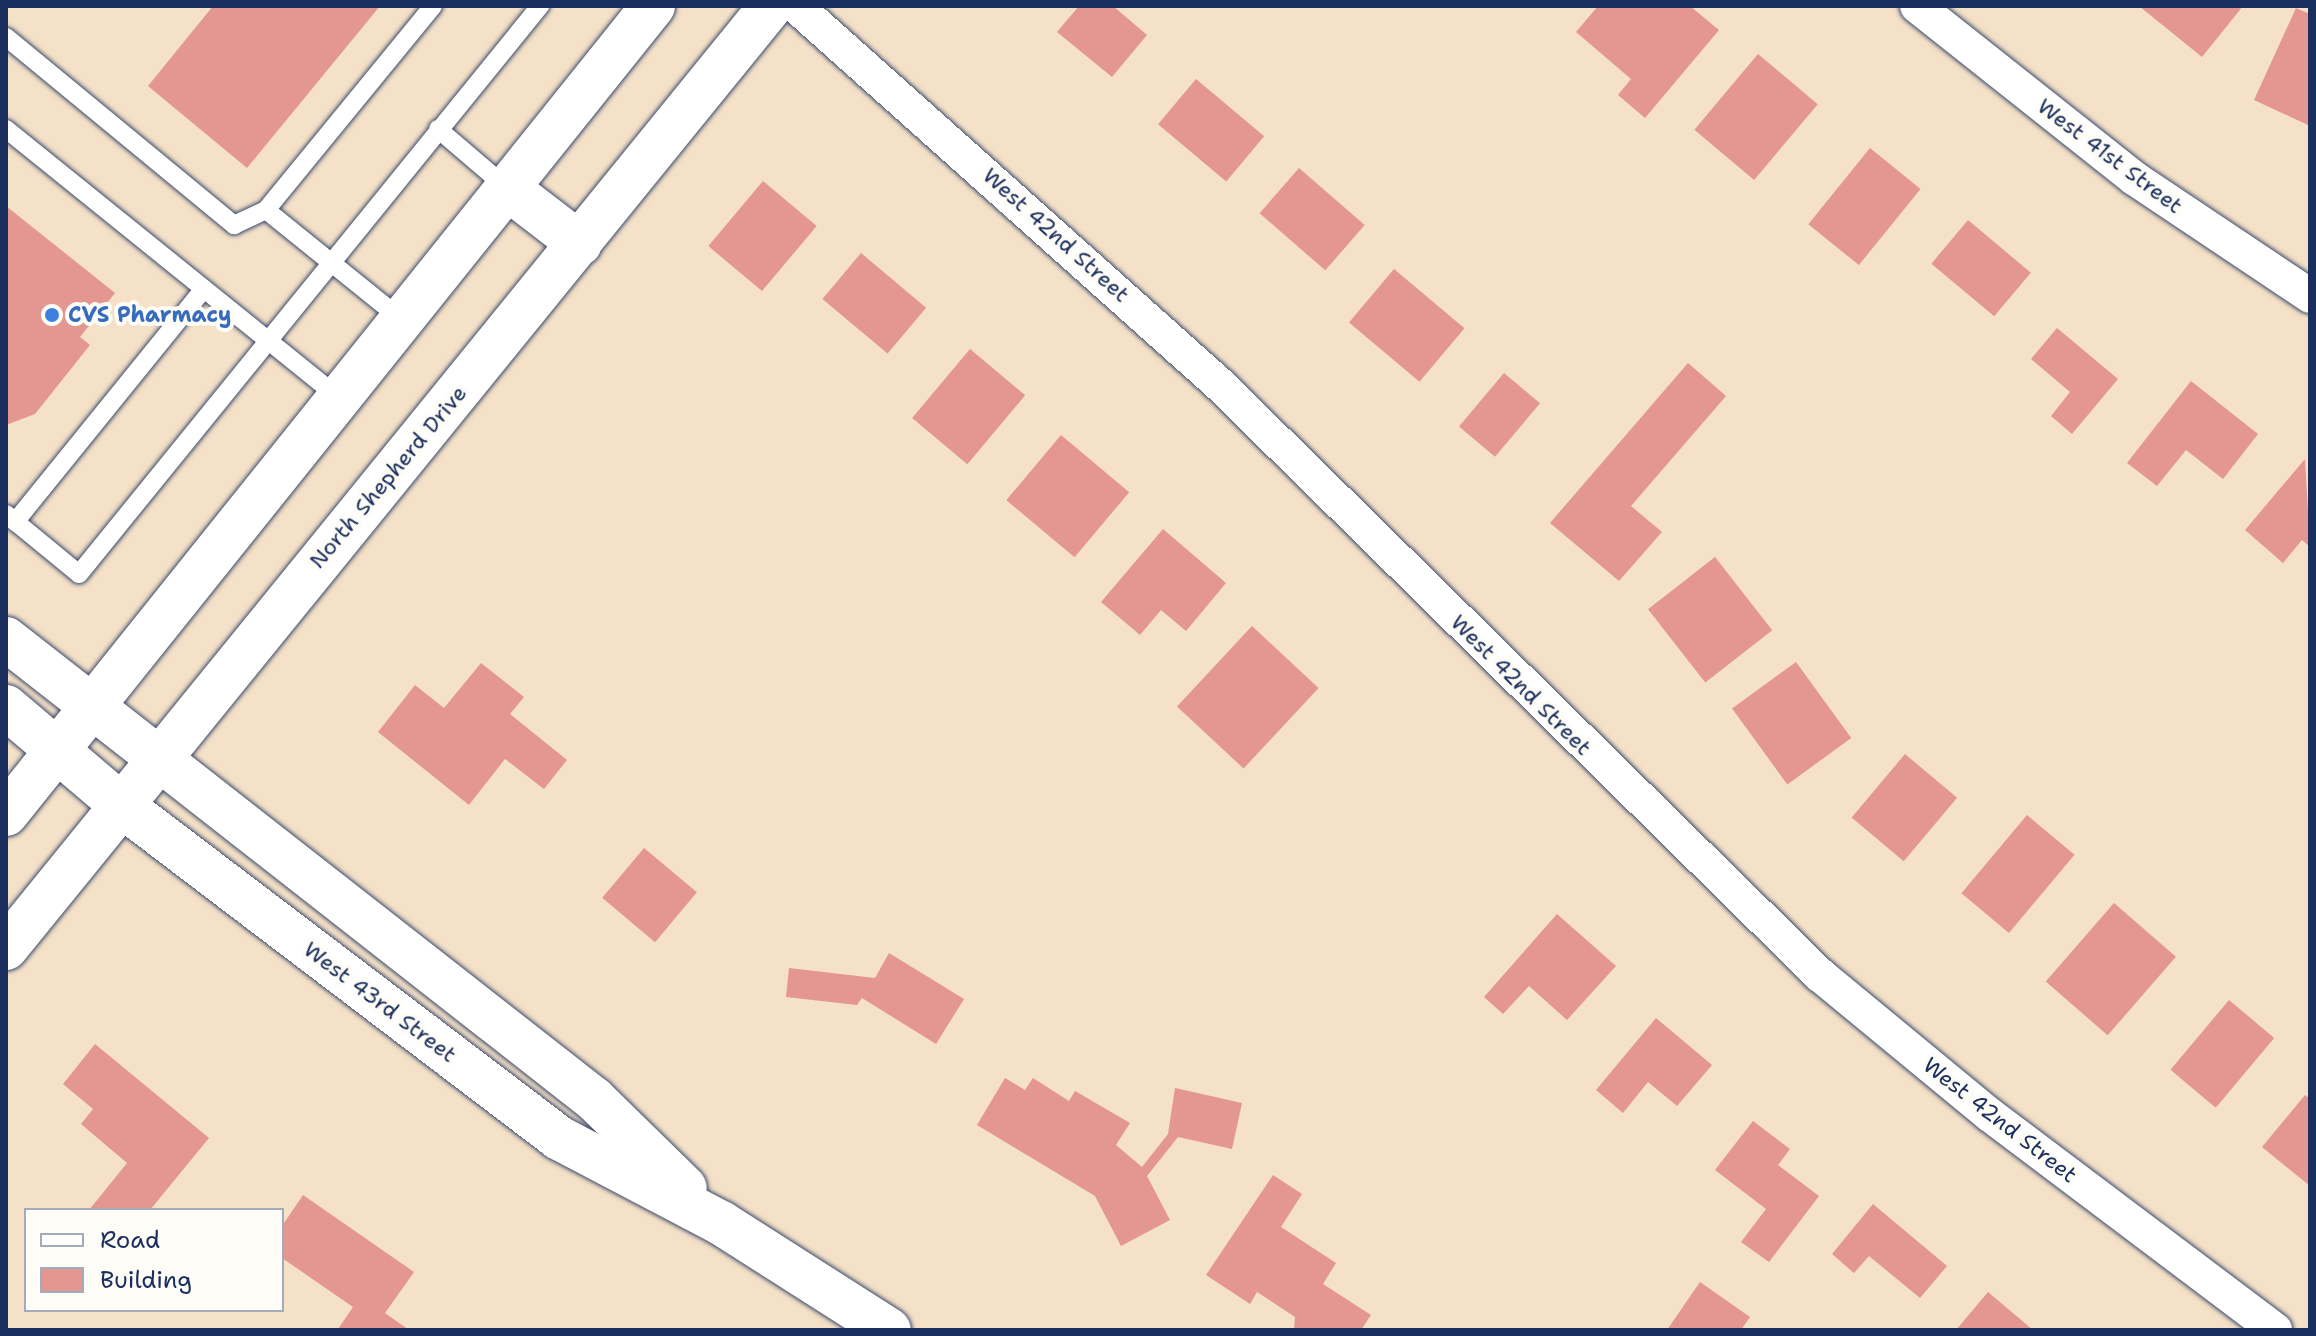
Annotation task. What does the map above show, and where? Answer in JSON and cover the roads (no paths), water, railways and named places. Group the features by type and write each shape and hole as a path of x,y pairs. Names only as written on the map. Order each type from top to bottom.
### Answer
{"main road":[{"path":"6,814 653,6"},
{"name":"North Shepherd Drive","path":"6,948 121,805 156,756 580,244 771,6"},
{"path":"506,187 580,244"},
{"name":"West 43rd Street","path":"6,639 594,1099 721,1223"},
{"name":"West 43rd Street","path":"6,707 60,749 121,805 559,1138 721,1223 889,1330"}],"street":[{"name":"West 42nd Street","path":"796,6 1219,384 1820,975 1990,1115 2275,1330"},
{"name":"West 41st Street","path":"1917,6 2134,178 2310,296"}],"lane":[{"path":"6,37 234,225 266,210 433,6"},
{"path":"204,289 10,518 79,574 329,261 540,6"},
{"path":"6,129 339,398"},
{"path":"438,129 506,187"},
{"path":"266,210 401,319"}],"place":[{"name":"CVS Pharmacy","path":"52,315"}]}
